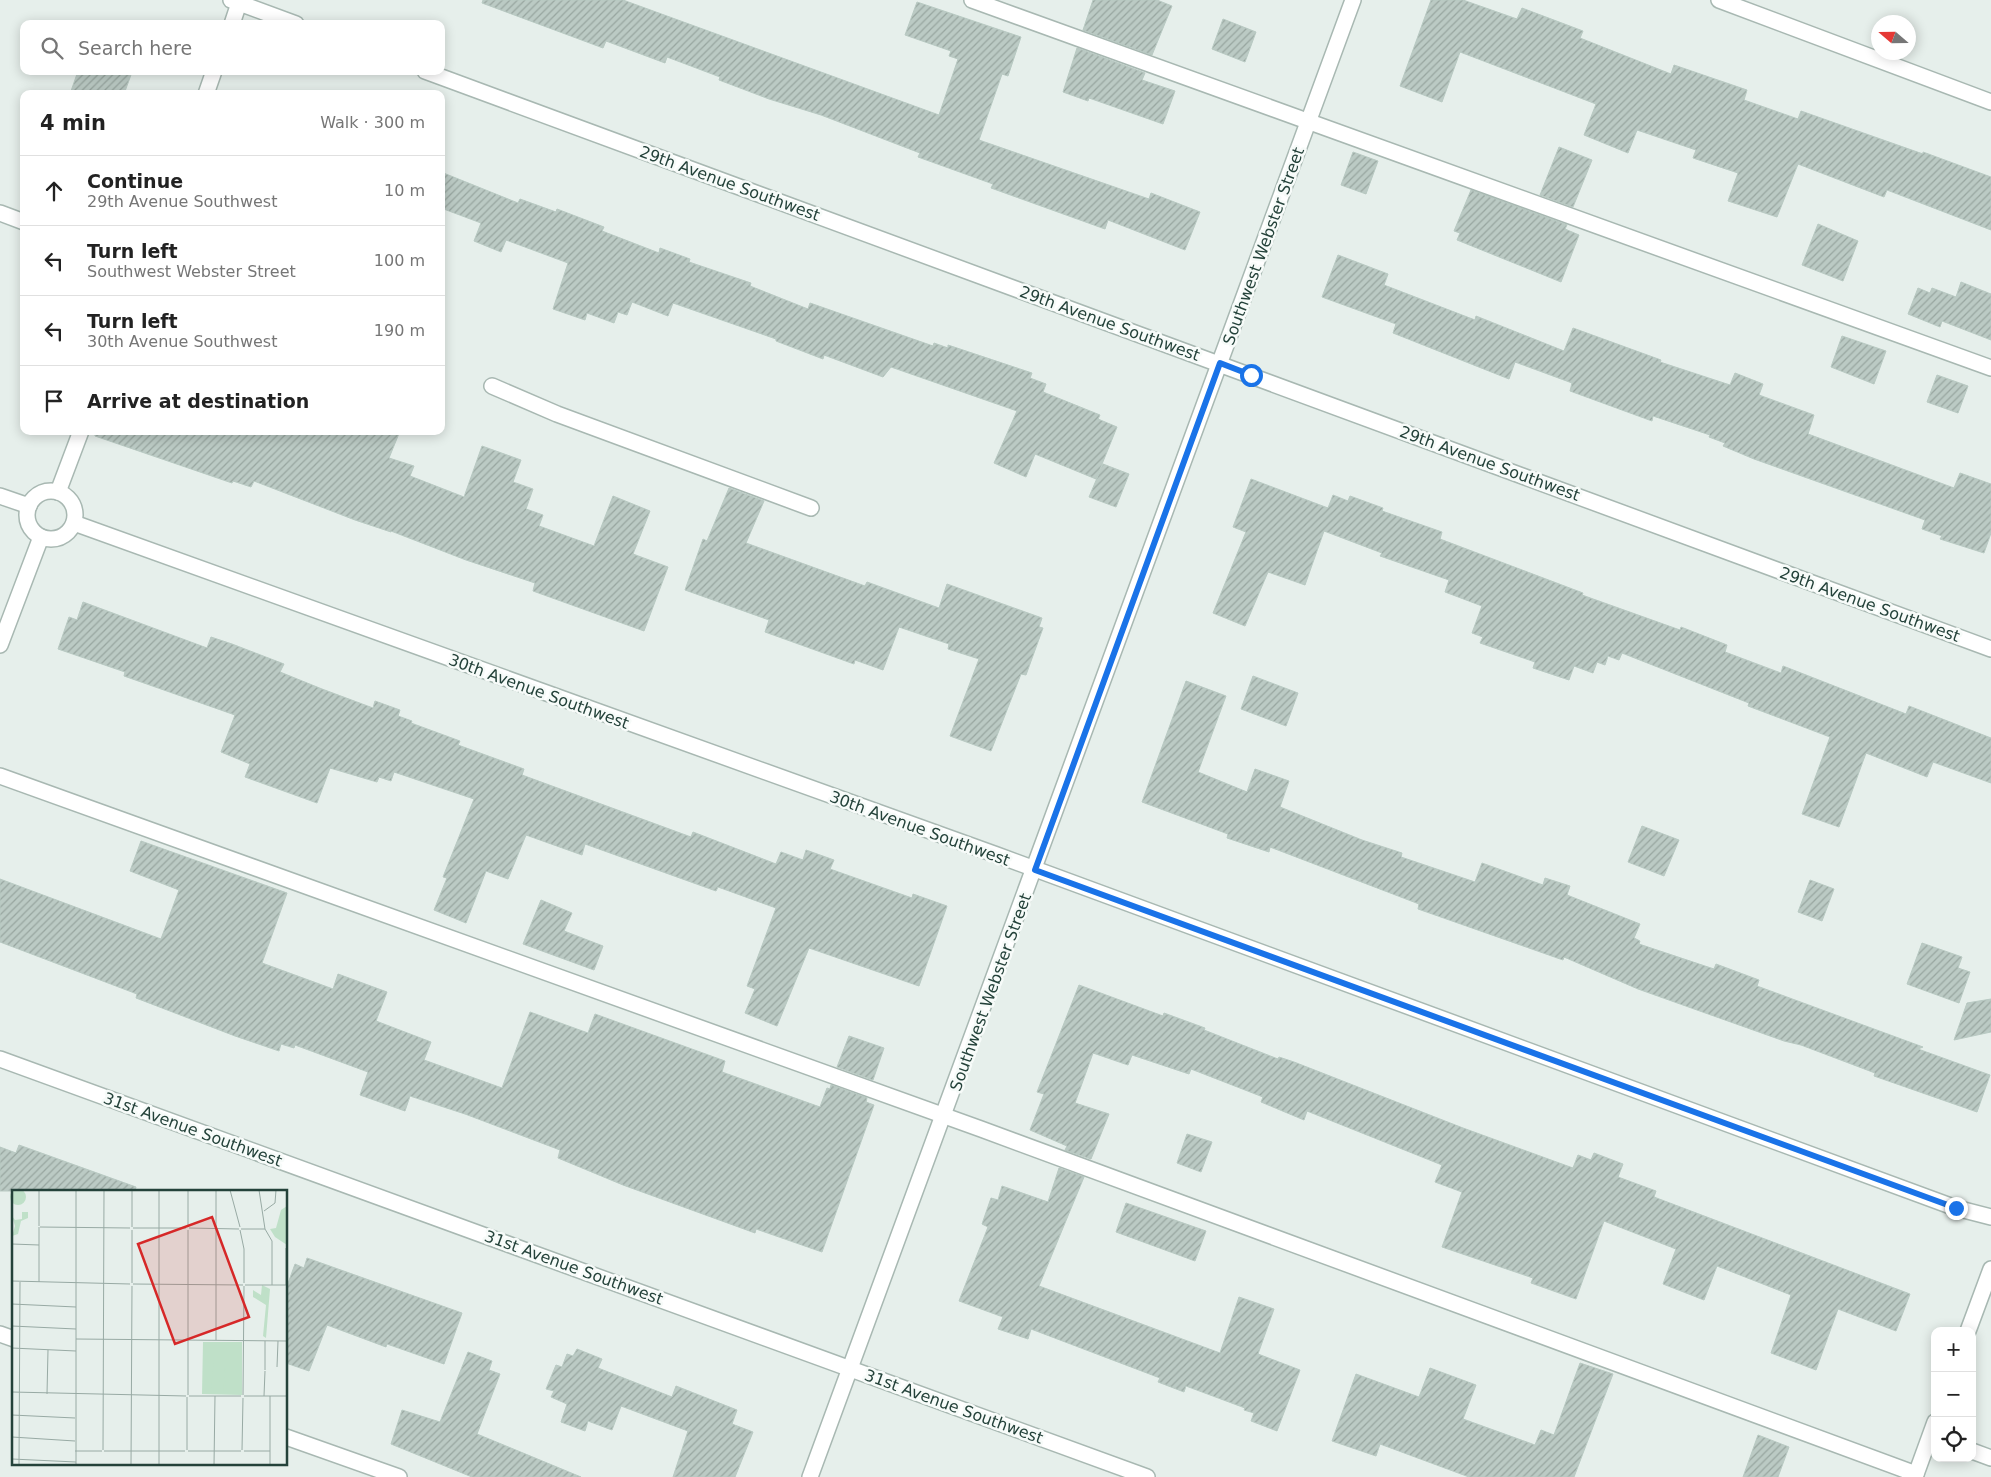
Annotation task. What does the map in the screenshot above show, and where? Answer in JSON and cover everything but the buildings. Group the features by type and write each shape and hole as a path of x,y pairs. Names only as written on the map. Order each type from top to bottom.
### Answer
{"street":[{"path":"972,0 1991,368"},
{"name":"Southwest Webster Street","path":"810,1477 1035,870 1353,0"},
{"path":"1719,0 1991,102"},
{"path":"233,20 237,1 286,20"},
{"path":"207,90 213,75"},
{"name":"29th Avenue Southwest","path":"437,75 1991,649"},
{"path":"0,214 20,221"},
{"path":"492,386 558,414 810,508"},
{"path":"58,492 79,435"},
{"path":"44,491 58,492 72,502 75,509 74,523 62,537 54,539 41,537 29,524 27,516 28,506 37,495 44,491"},
{"path":"0,496 28,506"},
{"name":"30th Avenue Southwest","path":"74,523 1035,870 1947,1204 1991,1217"},
{"path":"0,645 41,537"},
{"path":"0,776 944,1116 1915,1475 1931,1437"},
{"name":"31st Avenue Southwest","path":"0,1059 1147,1477"},
{"path":"1969,1327 1991,1269"},
{"path":"0,1334 12,1338"},
{"path":"288,1437 399,1477"},
{"path":"1976,1452 1991,1458"}],"route":[{"path":"1251,375 1220,363 1035,870 1956,1208"}]}
